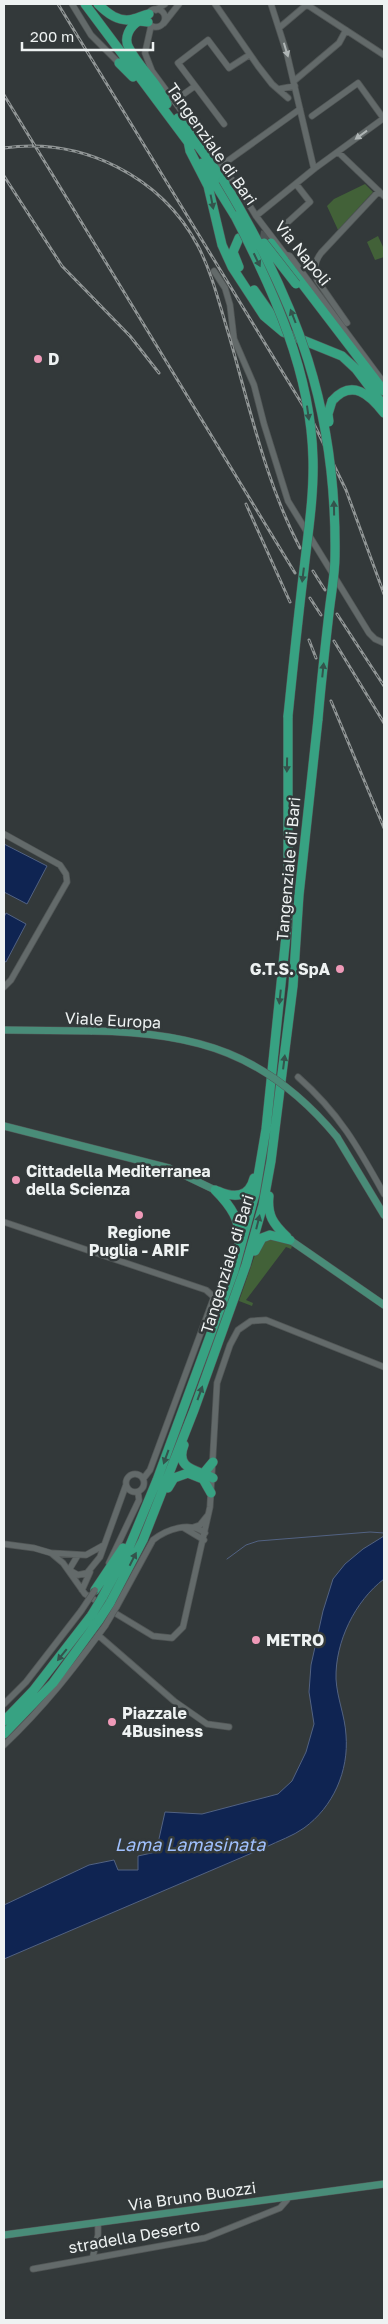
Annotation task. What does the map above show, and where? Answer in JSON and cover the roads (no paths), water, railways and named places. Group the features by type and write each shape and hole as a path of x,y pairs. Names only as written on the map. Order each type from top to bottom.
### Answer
{"highway":[{"name":"Tangenziale di Bari","path":"85,4 188,141 235,216 275,297 300,372 313,458 312,496 288,716 288,916 262,1162 251,1214 234,1271 110,1602"},
{"name":"Tangenziale di Bari","path":"4,1734 53,1683 98,1621 143,1540 194,1410 254,1240 271,1162 293,986 299,895 335,558 334,496 329,451 310,363 291,310 273,269 223,180 170,102 92,4"},
{"path":"98,4 108,13 122,19 151,18"},
{"path":"151,18 139,21 131,27 127,36 128,48 170,102"},
{"path":"119,63 170,117"},
{"path":"188,141 190,151 208,186 222,245 232,267 264,316 283,332 342,356 356,369 384,406"},
{"path":"223,180 268,249 384,399"},
{"path":"239,238 234,246 235,260 279,327 300,372"},
{"path":"271,243 384,392"},
{"path":"329,451 332,443 328,414 332,401 344,392 357,390 370,396 384,413"},
{"path":"215,1190 232,1196 243,1194 250,1188 255,1172 262,1162"},
{"path":"271,1162 268,1210 276,1227 290,1240"},
{"path":"215,1190 230,1206 239,1228 239,1245 233,1264 234,1271"},
{"path":"228,1318 239,1299 256,1249 262,1238 275,1235 290,1240"},
{"path":"194,1410 182,1456 185,1465 192,1471 203,1476 206,1480 213,1478"},
{"path":"203,1476 214,1462"},
{"path":"157,1505 164,1497 170,1483 179,1475 193,1474 203,1476"},
{"path":"203,1476 212,1493"},
{"path":"95,1590 123,1549 137,1517 145,1509"},
{"name":"Tangenziale di Bari","path":"4,1721 98,1621"}],"main road":[{"name":"Viale Europa","path":"4,1030 140,1032 186,1039 208,1045 246,1060 292,1091 322,1120 337,1137 384,1215"},
{"path":"6,1127 169,1168 215,1190"},
{"path":"290,1240 384,1305"},
{"name":"Via Bruno Buozzi","path":"4,2236 384,2184"}],"street":[{"path":"72,4 91,35 119,63"},
{"path":"151,18 165,4"},
{"path":"149,37 179,4"},
{"path":"216,4 249,54 272,84 288,98"},
{"path":"271,4 294,84 314,169"},
{"path":"279,28 305,6 309,5 384,55"},
{"path":"151,18 163,13 165,18 161,25"},
{"path":"151,18 161,25"},
{"name":"Via Napoli","path":"151,18 149,37 145,45 147,62 170,102 222,165 256,216 285,254 290,256 384,383"},
{"path":"279,89 294,84 339,43 346,30"},
{"path":"224,124 178,63 208,40 229,68 246,57"},
{"path":"256,216 314,169 384,118 358,83 312,116"},
{"path":"170,102 195,86"},
{"path":"222,165 300,109"},
{"path":"338,152 384,196"},
{"path":"288,222 310,202 296,184"},
{"path":"347,323 317,280 315,275 316,262 321,253 378,191"},
{"path":"214,271 225,288 230,305 234,339 254,385 264,424 291,507 369,633 375,640 384,643"},
{"path":"4,834 60,865 66,874 66,882 11,980 4,987"},
{"path":"298,1078 320,1097 339,1118 355,1141 384,1194"},
{"path":"5,1223 211,1293 213,1302 150,1470 143,1479 143,1488 138,1492 131,1492 122,1497"},
{"path":"51,1553 69,1570 85,1594 153,1636 172,1638 179,1633 186,1620 204,1540 212,1493 215,1396 233,1338 247,1323 258,1320 270,1321 384,1367"},
{"path":"82,1590 100,1557 126,1485 126,1479 130,1475 136,1474 143,1479"},
{"path":"126,1485 131,1492"},
{"path":"4,1704 26,1682 95,1590 125,1532 139,1500 138,1492"},
{"path":"4,1746 52,1696 98,1636 98,1621 154,1540 161,1534 173,1529 194,1527 200,1524 208,1515"},
{"path":"194,1527 205,1533"},
{"path":"184,1528 204,1540"},
{"path":"4,1544 78,1556 86,1555 104,1546"},
{"path":"69,1570 78,1556"},
{"path":"69,1570 82,1575 93,1568"},
{"path":"98,1636 174,1701 207,1724 229,1728"},
{"name":"stradella Deserto","path":"33,2268 204,2238 280,2208 287,2200 287,2197"},
{"path":"93,2256 98,2235 98,2223"}],"water":[{"path":"4,844 47,866 27,904 4,892"},
{"path":"6,913 26,924 6,962 4,961 4,917"},
{"name":"Lama Lamasinata","path":"384,1536 384,1579 364,1599 356,1611 343,1637 339,1651 336,1679 345,1728 345,1762 337,1787 323,1810 304,1828 290,1836 4,1959 4,1905 89,1865 114,1860 118,1870 138,1870 138,1856 156,1852 165,1812 202,1814 278,1794 292,1781 306,1752 314,1724 309,1692 311,1665 323,1611 333,1579 345,1564 363,1549"}],"waterway":[{"path":"227,1559 246,1545 258,1541 370,1532 384,1533"}],"tunnel":[{"path":"247,233 261,235 271,243"}],"railway":[{"path":"58,4 313,422 346,490 384,594"},
{"path":"4,95 295,573"},
{"path":"4,148 33,146 62,149 90,156 116,167 141,181 163,200 182,221 198,246 211,277 267,469 300,548"},
{"path":"4,176 62,266 130,336 159,373"},
{"path":"246,504 290,602"},
{"path":"313,571 325,590"},
{"path":"310,598 321,615"},
{"path":"337,614 384,686"},
{"path":"309,640 316,658"},
{"path":"334,641 384,723"},
{"path":"331,701 384,828"}],"place":[{"name":"D","path":"38,359"},
{"name":"G.T.S. SpA","path":"340,969"},
{"name":"Cittadella Mediterranea della Scienza","path":"16,1180"},
{"name":"Regione Puglia - ARIF","path":"139,1215"},
{"name":"METRO","path":"256,1640"},
{"name":"Piazzale 4Business","path":"112,1722"}]}
